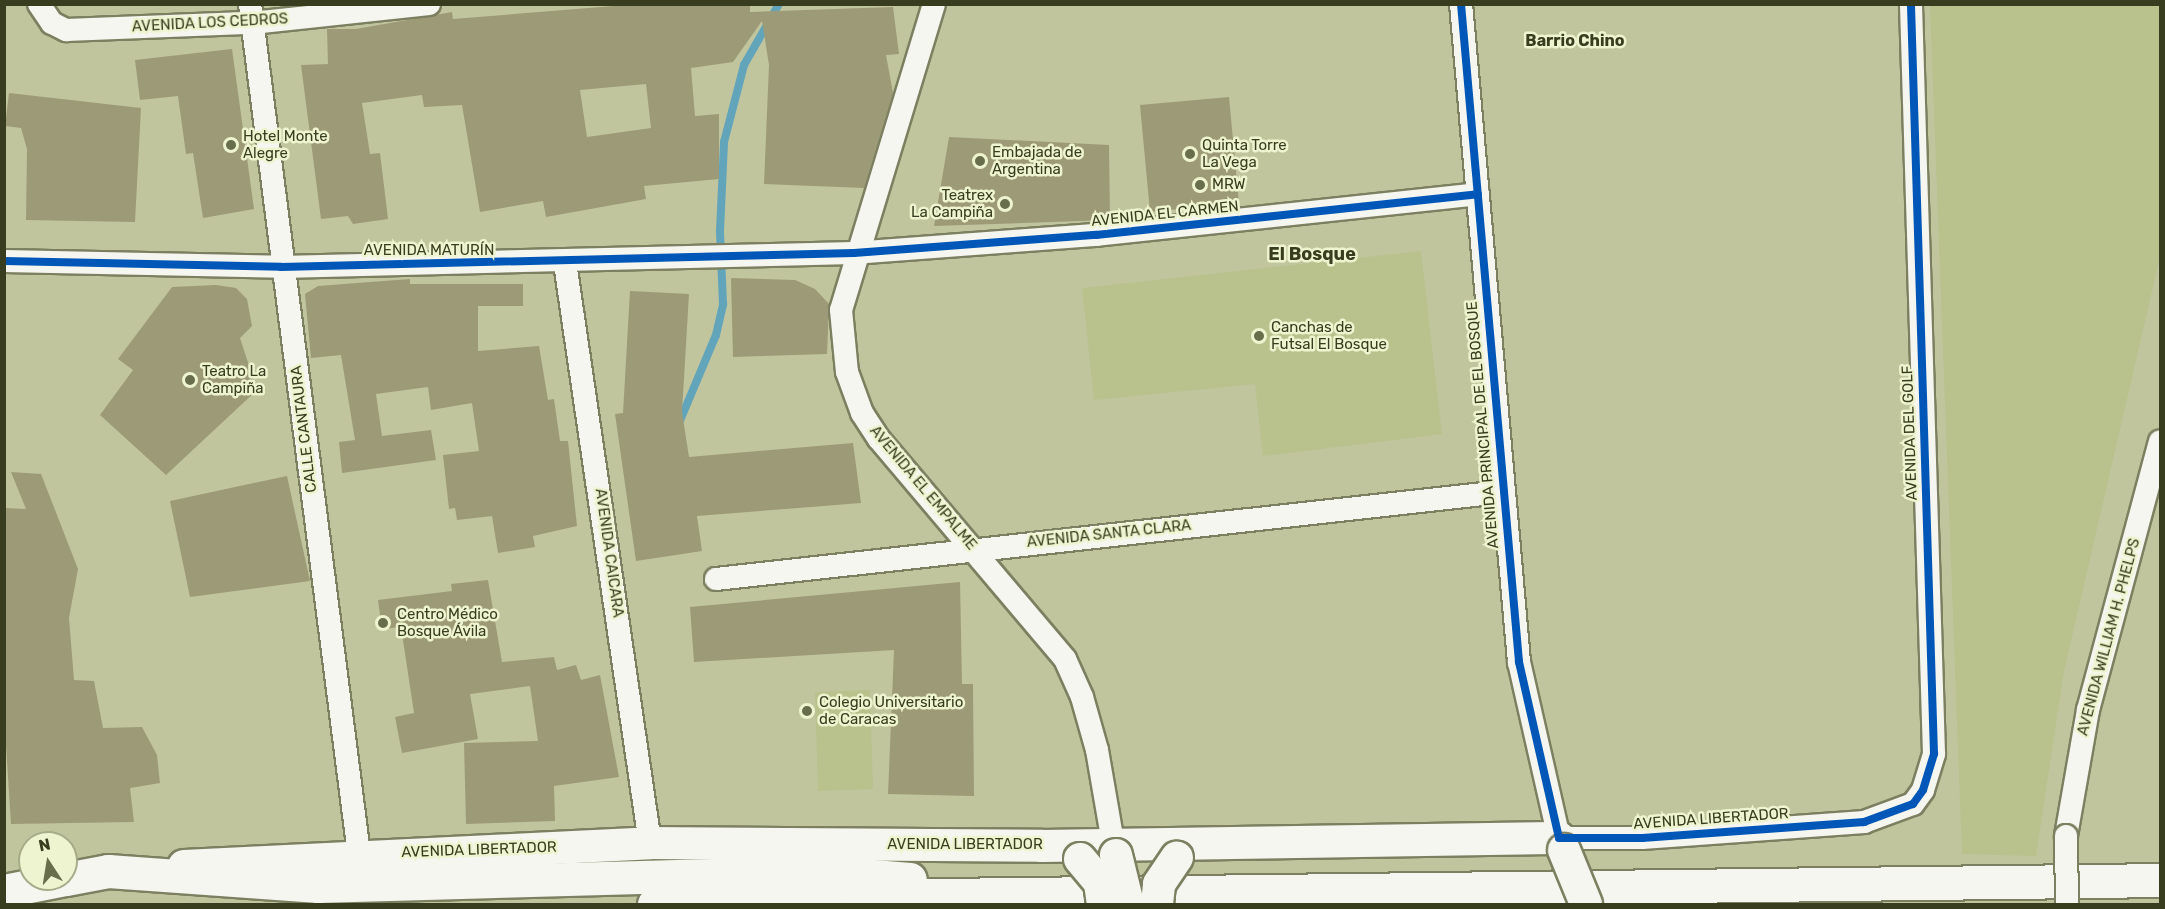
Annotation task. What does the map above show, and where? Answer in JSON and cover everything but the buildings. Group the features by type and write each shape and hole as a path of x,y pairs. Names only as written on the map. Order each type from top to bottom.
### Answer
{"main road":[{"name":"AVENIDA LIBERTADOR","path":"78,872 359,854 650,843 1071,852 1115,849 1183,851 1562,844"},
{"path":"1562,844 1586,904"},
{"path":"1115,849 1128,904"},
{"path":"1157,904 1159,884 1183,851"},
{"path":"1071,852 1100,884 1103,904"},
{"path":"78,877 108,871 318,886 866,873 912,879 957,895"},
{"path":"654,904 957,895 2160,880"}],"street":[{"name":"AVENIDA LOS CEDROS","path":"39,4 52,23 66,30 251,14 429,4"},
{"name":"AVENIDA EL EMPALME","path":"934,4 854,253 841,310 847,372 862,413 1065,659 1097,750 1115,849"},
{"name":"AVENIDA DEL GOLF","path":"1864,822 1913,804 1923,790 1934,754 1911,4"},
{"name":"AVENIDA PRINCIPAL DE EL BOSQUE","path":"1460,8 1519,662 1562,844"},
{"name":"CALLE CANTAURA","path":"251,14 281,267 359,854"},
{"name":"AVENIDA EL CARMEN","path":"854,253 1096,235 1478,194"},
{"name":"AVENIDA MATURÍN","path":"4,261 281,267 565,263 854,253"},
{"name":"AVENIDA CAICARA","path":"565,263 650,843"},
{"name":"AVENIDA WILLIAM H. PHELPS","path":"2067,904 2066,836 2088,710 2160,441"},
{"name":"AVENIDA SANTA CLARA","path":"716,579 974,548 1502,492"},
{"name":"AVENIDA LIBERTADOR","path":"1562,844 1864,822"}],"green space":[{"path":"1930,5 2160,5 2160,257 2064,671 2036,856 1962,854"},
{"name":"Canchas de Futsal El Bosque","path":"1421,251 1442,434 1263,456 1255,384 1094,400 1082,288"},
{"path":"870,690 873,789 818,791 815,692"}],"waterway":[{"path":"679,423 716,335 723,304 720,231 724,142 744,65 779,4"}],"cycle path":[{"path":"1461,4 1519,662 1559,838 1642,838 1864,822 1913,804 1923,790 1934,754 1911,4"},
{"path":"4,261 281,267 854,253 1096,235 1478,194"}],"place":[{"name":"Hotel Monte Alegre","path":"231,145"},
{"name":"Quinta Torre La Vega","path":"1190,154"},
{"name":"Embajada de Argentina","path":"980,161"},
{"name":"MRW","path":"1200,185"},
{"name":"Teatrex La Campiña","path":"1005,204"},
{"name":"Canchas de Futsal El Bosque","path":"1259,336"},
{"name":"Teatro La Campiña","path":"190,380"},
{"name":"Centro Médico Bosque Ávila","path":"383,623"},
{"name":"Colegio Universitario de Caracas","path":"807,711"}],"district":[{"name":"Barrio Chino","path":"1575,41"},
{"name":"El Bosque","path":"1312,254"}]}
